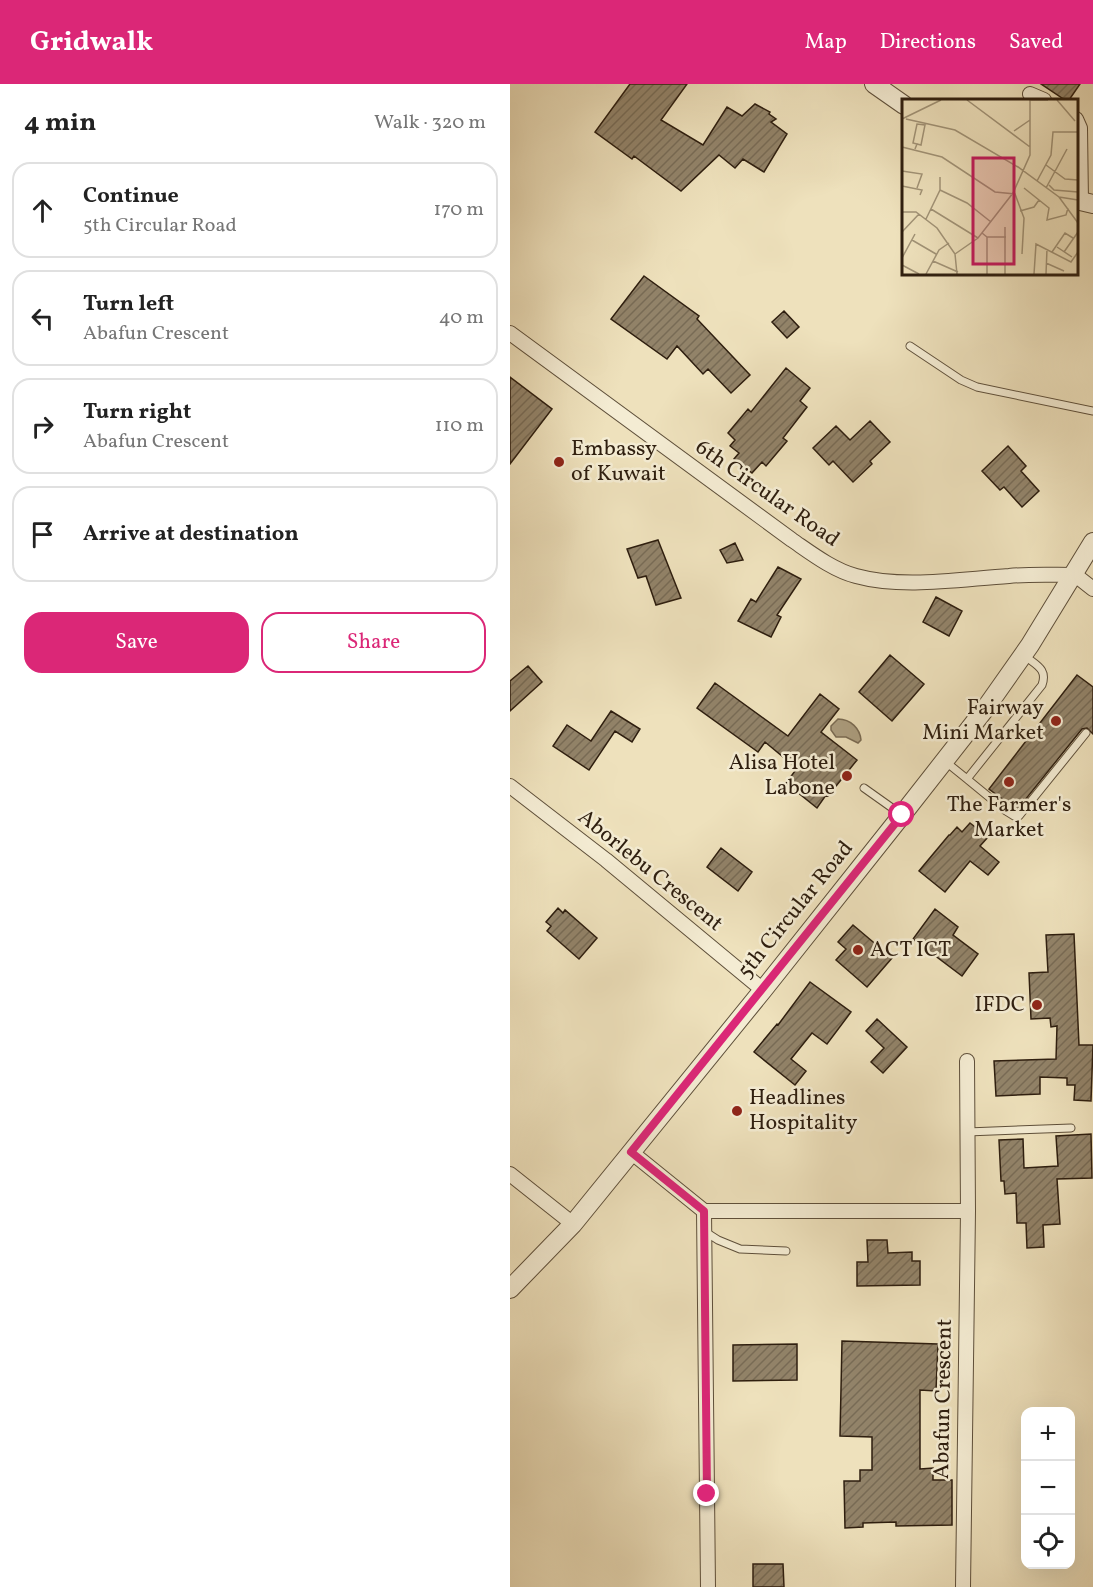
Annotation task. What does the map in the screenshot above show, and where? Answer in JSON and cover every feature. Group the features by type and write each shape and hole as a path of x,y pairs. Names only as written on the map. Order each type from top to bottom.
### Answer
{"street":[{"path":"874,84 902,104"},
{"path":"1030,94 1042,99"},
{"path":"1078,122 1084,202"},
{"name":"6th Circular Road","path":"510,333 811,553 856,576 891,582 931,582 1012,575 1074,575"},
{"name":"5th Circular Road","path":"510,1289 573,1224 902,815 984,709 1023,654 1093,542"},
{"path":"1074,575 1093,589"},
{"name":"Aborlebu Crescent","path":"510,786 606,860 763,990"},
{"name":"Abafun Crescent","path":"963,1587 968,1211 967,1061"},
{"path":"631,1152 704,1211 968,1211"},
{"path":"510,1174 573,1224"},
{"path":"704,1211 708,1587"}],"lane":[{"path":"910,346 961,380 977,387 1093,411"},
{"path":"967,778 1042,685 1043,671 1023,654"},
{"path":"944,760 1006,811 1019,816 1086,733"},
{"path":"864,788 902,815"},
{"path":"967,1132 1071,1128"},
{"path":"704,1231 740,1249 786,1251"}],"shaded area":[{"path":"838,719 851,723 857,729 861,740 858,743 846,737 836,737 831,726"}],"building":[{"path":"630,84 687,84 661,120 703,145 727,107 742,116 755,104 770,112 769,114 776,119 771,122 787,134 764,172 743,159 735,168 719,155 681,191 634,156 632,159 595,132"},
{"path":"1041,84 1080,84 1070,99 1064,99"},
{"path":"644,276 699,316 697,319 750,375 731,393 708,369 703,374 677,346 667,359 611,319"},
{"path":"784,311 799,327 787,338 772,322"},
{"path":"786,368 810,388 800,401 807,407 783,438 787,441 766,466 762,462 752,473 734,459 739,453 730,446 735,440 728,433 748,409 751,412"},
{"path":"510,377 552,409 510,464"},
{"path":"870,421 890,442 853,482 833,461 829,465 813,448 836,426 850,440"},
{"path":"1008,446 1026,466 1021,471 1039,491 1022,507 1004,487 1000,490 982,471"},
{"path":"658,540 681,598 656,605 646,576 638,578 627,549"},
{"path":"735,543 743,560 727,563 720,550"},
{"path":"778,567 801,579 777,615 781,617 771,637 738,621 751,599 756,602"},
{"path":"936,597 962,611 949,636 923,622"},
{"path":"890,655 924,684 892,721 859,692"},
{"path":"528,666 542,682 510,711 510,681"},
{"path":"1077,675 1093,687 1093,734 1087,728 1082,729 1017,810 989,789"},
{"path":"715,683 788,736 820,694 839,709 821,732 857,760 817,808 786,783 795,771 792,769 794,766 765,742 758,752 697,708"},
{"path":"611,711 640,729 632,742 615,731 589,770 553,746 567,725 591,741"},
{"path":"970,823 988,837 980,846 999,862 988,875 970,861 945,892 919,871 957,827 962,832"},
{"path":"721,848 752,872 738,891 707,867"},
{"path":"558,908 563,913 565,910 597,938 579,959 547,931 551,926 546,922"},
{"path":"935,909 958,927 953,935 978,954 962,976 913,939"},
{"path":"853,925 892,958 867,987 836,960 846,949 838,942"},
{"path":"1074,934 1079,1045 1093,1045 1091,1101 1074,1100 1075,1085 1067,1085 1067,1078 1040,1077 1040,1094 996,1096 994,1061 1056,1059 1057,1026 1051,1027 1050,1018 1031,1019 1029,973 1048,972 1046,935"},
{"path":"810,982 851,1012 827,1044 812,1033 791,1059 806,1071 795,1085 754,1052 778,1025"},
{"path":"877,1019 907,1047 883,1073 871,1062 884,1048 866,1031"},
{"path":"1091,1134 1092,1178 1057,1179 1060,1224 1043,1225 1044,1247 1027,1248 1026,1223 1017,1223 1016,1193 1005,1194 1004,1181 1001,1181 999,1140 1023,1139 1024,1168 1058,1166 1056,1136"},
{"path":"867,1240 887,1240 888,1253 912,1252 912,1261 920,1261 920,1285 857,1286 857,1262 868,1262"},
{"path":"842,1341 938,1344 936,1391 920,1390 920,1469 933,1468 933,1480 952,1480 952,1525 896,1526 896,1522 863,1523 863,1527 845,1528 844,1481 860,1481 860,1470 872,1470 872,1437 840,1436"},
{"path":"797,1344 797,1380 733,1381 733,1345"},
{"path":"753,1564 783,1564 784,1587 753,1587"}],"place":[{"name":"Embassy of Kuwait","path":"559,462"},
{"name":"Fairway Mini Market","path":"1056,721"},
{"name":"Alisa Hotel Labone","path":"847,776"},
{"name":"The Farmer's Market","path":"1009,782"},
{"name":"ACT ICT","path":"858,950"},
{"name":"IFDC","path":"1037,1005"},
{"name":"Headlines Hospitality","path":"737,1111"}],"route":[{"path":"707,1494 704,1211 631,1152 902,815"}]}
